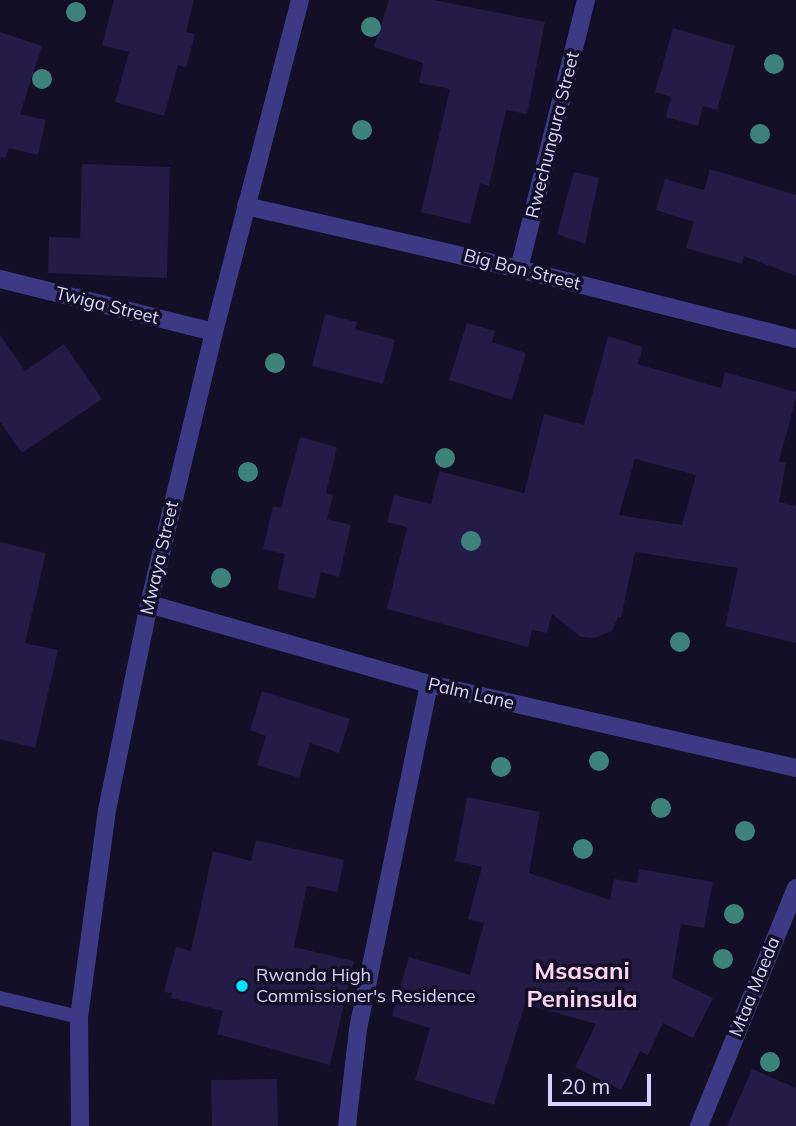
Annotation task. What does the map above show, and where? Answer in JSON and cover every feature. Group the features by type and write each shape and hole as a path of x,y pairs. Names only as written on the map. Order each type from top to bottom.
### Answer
{"street":[{"name":"Mwaya Street","path":"80,1126 79,1017 107,810 149,604 214,332 300,0"},
{"name":"Rwechungura Street","path":"519,269 586,0"},
{"name":"Big Bon Street","path":"246,206 519,269 796,339"},
{"name":"Twiga Street","path":"0,279 214,332"},
{"name":"Palm Lane","path":"149,604 429,684 796,768"},
{"path":"347,1126 358,1029 429,684"},
{"name":"Mtaa Maeda","path":"699,1126 796,888"}],"lane":[{"path":"0,998 79,1017"}],"building":[{"path":"114,0 194,0 186,32 195,34 186,68 178,65 164,116 115,102 129,52 102,45"},
{"path":"389,0 434,0 545,22 527,114 506,110 489,186 480,183 470,224 421,212 450,89 419,83 423,63 374,47"},
{"path":"673,28 735,46 717,110 703,106 698,126 666,117 671,97 655,92"},
{"path":"0,32 42,46 20,114 46,120 38,155 9,148 5,158 0,157"},
{"path":"82,164 170,167 167,278 48,273 49,237 80,238"},
{"path":"710,169 796,195 796,276 744,256 742,264 686,248 694,222 656,210 665,179 704,190"},
{"path":"574,172 599,178 585,244 557,234"},
{"path":"325,314 357,322 355,329 395,340 383,384 312,366"},
{"path":"467,323 495,331 492,342 526,353 512,400 449,380"},
{"path":"0,335 25,371 64,344 102,399 22,453 0,422"},
{"path":"608,336 643,347 638,364 721,388 725,372 796,392 779,461 786,463 779,502 796,506 796,643 725,626 738,568 635,552 621,618 618,617 612,631 595,638 581,637 552,614 547,633 532,630 528,647 387,609 407,527 387,522 394,495 431,504 439,471 524,493 544,414 584,425","holes":["635,459 696,475 682,525 619,515"]},
{"path":"300,437 337,447 326,493 333,495 327,519 351,525 339,577 321,572 315,599 277,589 285,554 263,549 273,506 281,508"},
{"path":"0,542 46,553 25,643 58,650 35,748 0,739"},
{"path":"262,691 350,719 339,753 310,743 299,778 257,765 266,736 250,730"},
{"path":"467,797 540,812 529,873 610,900 614,879 637,883 639,869 713,882 704,928 681,924 672,978 713,998 693,1038 663,1023 648,1055 640,1051 621,1090 575,1067 596,1024 525,1004 494,1105 415,1080 430,1028 392,1016 409,957 470,975 484,923 468,919 482,867 455,861"},
{"path":"256,840 344,860 337,892 307,886 294,947 354,961 330,1065 217,1034 223,1011 171,998 172,993 164,992 176,947 191,951 213,851 251,861"},
{"path":"752,1069 796,1088 796,1126 727,1126"},
{"path":"277,1079 278,1126 212,1126 211,1080"}],"place":[{"name":"Rwanda High Commissioner's Residence","path":"242,986"}],"district":[{"name":"Msasani Peninsula","path":"582,986"}]}
